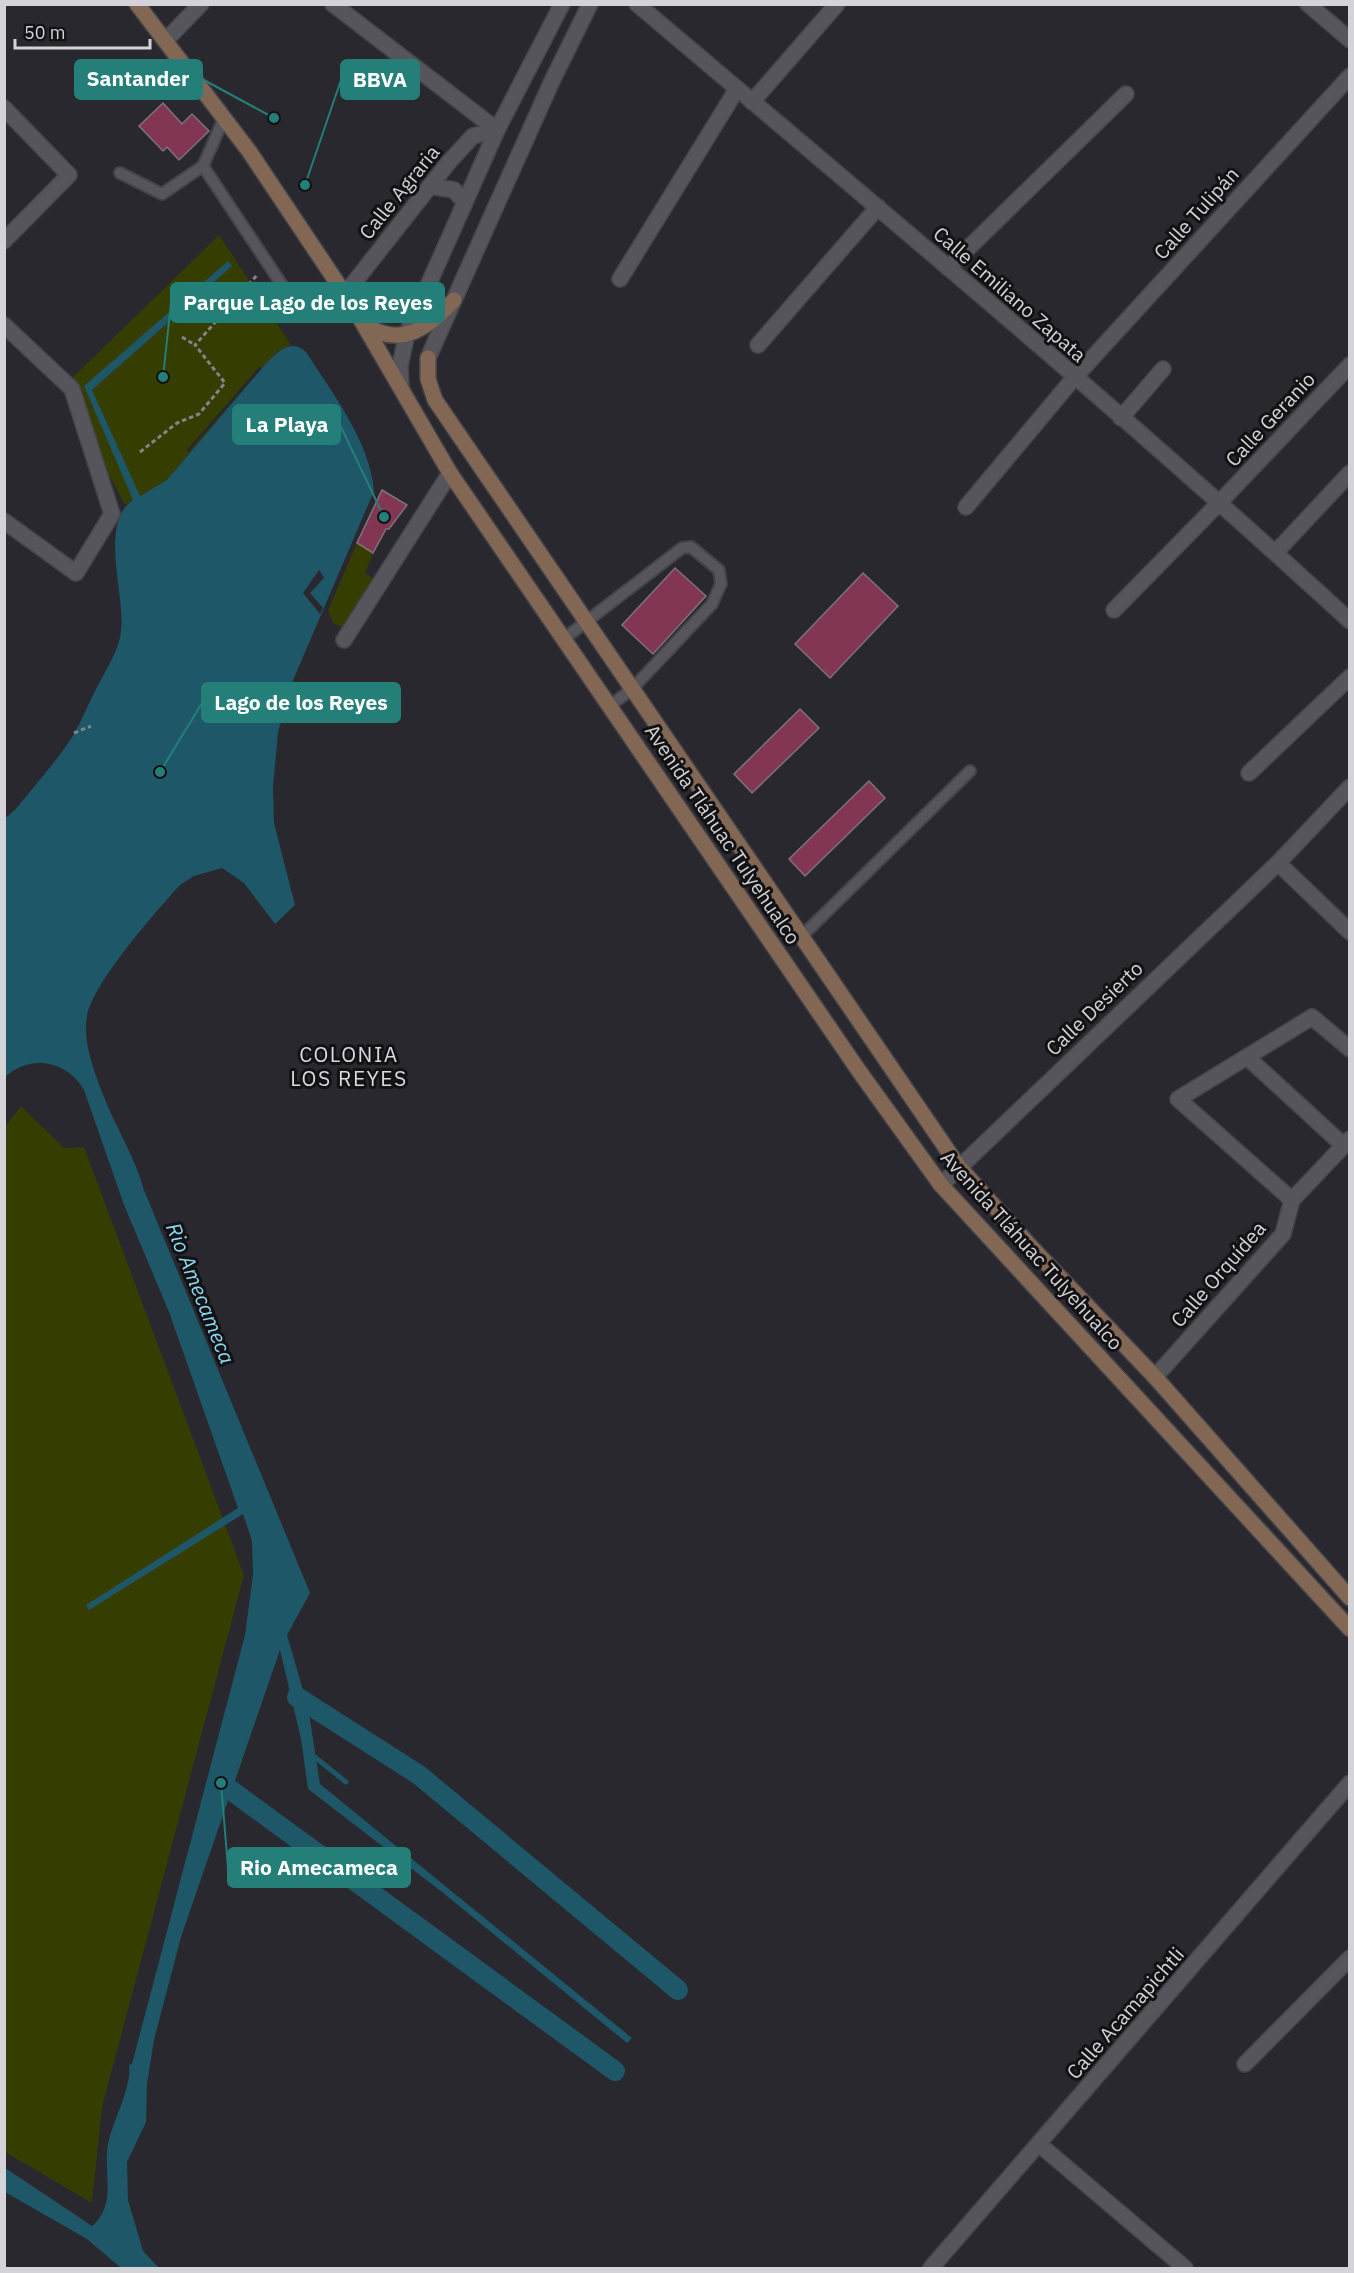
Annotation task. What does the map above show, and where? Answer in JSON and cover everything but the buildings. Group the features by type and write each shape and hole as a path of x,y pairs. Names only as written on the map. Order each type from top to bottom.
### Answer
{"main road":[{"name":"Avenida Tláhuac Tulyehualco","path":"137,4 225,118 345,294 450,473 611,705 859,1071 941,1185 1350,1629"},
{"path":"363,323 378,334 392,336 407,333 421,329 438,317 454,300"},
{"name":"Avenida Tláhuac Tulyehualco","path":"428,358 428,379 435,400 959,1167 1155,1377 1350,1598"},
{"path":"781,956 801,937"},
{"path":"859,1071 882,1055"},
{"path":"995,1245 1014,1228"},
{"path":"1071,1327 1090,1309"},
{"path":"1267,1538 1283,1522"}],"street":[{"path":"166,40 201,4"},
{"path":"333,4 497,130"},
{"path":"401,388 400,366 407,333 497,130 562,4"},
{"path":"428,358 552,81 590,4"},
{"name":"Calle Emiliano Zapata","path":"637,4 878,207 1220,502 1350,621"},
{"path":"1308,4 1350,40"},
{"path":"752,102 837,5"},
{"name":"Calle Tulipán","path":"966,507 1074,378 1350,76"},
{"path":"620,279 737,89"},
{"path":"948,268 1126,94"},
{"path":"4,108 69,175 4,241"},
{"name":"Calle Agraria","path":"345,294 430,186 473,136 497,130"},
{"path":"430,186 447,187 465,203"},
{"path":"758,345 878,207"},
{"path":"4,325 72,389 112,514 76,573 4,521"},
{"name":"Calle Geranio","path":"1114,610 1350,365"},
{"path":"1121,418 1163,369"},
{"path":"344,640 450,473"},
{"path":"1275,552 1350,473"},
{"path":"1250,773 1350,676"},
{"name":"Calle Desierto","path":"941,1185 1278,863 1350,787"},
{"path":"1278,863 1350,932"},
{"path":"1292,1200 1178,1098 1312,1017 1350,1049"},
{"path":"1247,1057 1346,1142"},
{"name":"Calle Orquídea","path":"1155,1377 1283,1234 1292,1200 1346,1142"},
{"name":"Calle Acamapichtli","path":"931,2268 1040,2145 1350,1783"},
{"path":"1245,2064 1350,1958"},
{"path":"1040,2145 1185,2268"}],"lane":[{"path":"120,173 162,194 203,166 225,118"},
{"path":"203,166 296,306 345,294"},
{"path":"565,638 682,548 692,547 719,570 721,584 712,604 632,689 611,705"},
{"path":"801,937 970,771"}],"path":[{"path":"195,345 267,263"},
{"path":"140,452 177,423 199,414 225,383 195,345 182,337"},
{"path":"74,733 91,726"}],"green space":[{"path":"219,235 291,345 278,351 262,368 167,480 125,505 63,387"},
{"path":"357,543 373,553 365,573 374,579 342,627 333,623 328,610"},
{"path":"21,1106 64,1148 84,1147 244,1575 102,2107 92,2203 5,2152 4,1128"}],"water":[{"path":"228,261 232,266 92,390 140,496 167,480 266,363 277,353 294,346 306,352 358,436 371,472 374,491 294,678 278,732 273,787 274,823 295,905 275,924 244,883 222,868 194,876 180,885 127,948 101,985 87,1016 88,1047 104,1097 136,1166 310,1593 287,1635 308,1707 320,1784 632,2038 627,2043 442,1892 308,1789 301,1739 280,1650 181,1937 154,2040 147,2084 146,2122 127,2162 128,2200 143,2251 159,2268 121,2268 87,2239 5,2192 5,2168 92,2226 105,2207 109,2140 128,2083 129,2065 132,2064 245,1635 253,1575 252,1541 243,1514 89,1610 86,1605 238,1508 169,1312 124,1205 84,1090 68,1072 48,1064 26,1065 5,1077 4,819 15,810 74,734 111,661 120,638 122,616 115,543 117,526 123,511 133,500 84,386"}],"pier":[{"path":"259,367 262,368 188,453 187,450"},
{"path":"319,570 324,578 310,593 323,608 320,614 303,593"}],"waterway":[{"path":"297,1697 419,1775 678,1990"},
{"path":"311,1754 346,1782"},
{"path":"221,1783 615,2071"}],"place":[{"name":"Santander","path":"274,118"},
{"name":"BBVA","path":"305,185"},
{"name":"Parque Lago de los Reyes","path":"163,377"},
{"name":"La Playa","path":"384,517"},
{"name":"Lago de los Reyes","path":"160,772"},
{"name":"Rio Amecameca","path":"221,1783"}],"district":[{"name":"COLONIA LOS REYES","path":"349,1066"}]}
